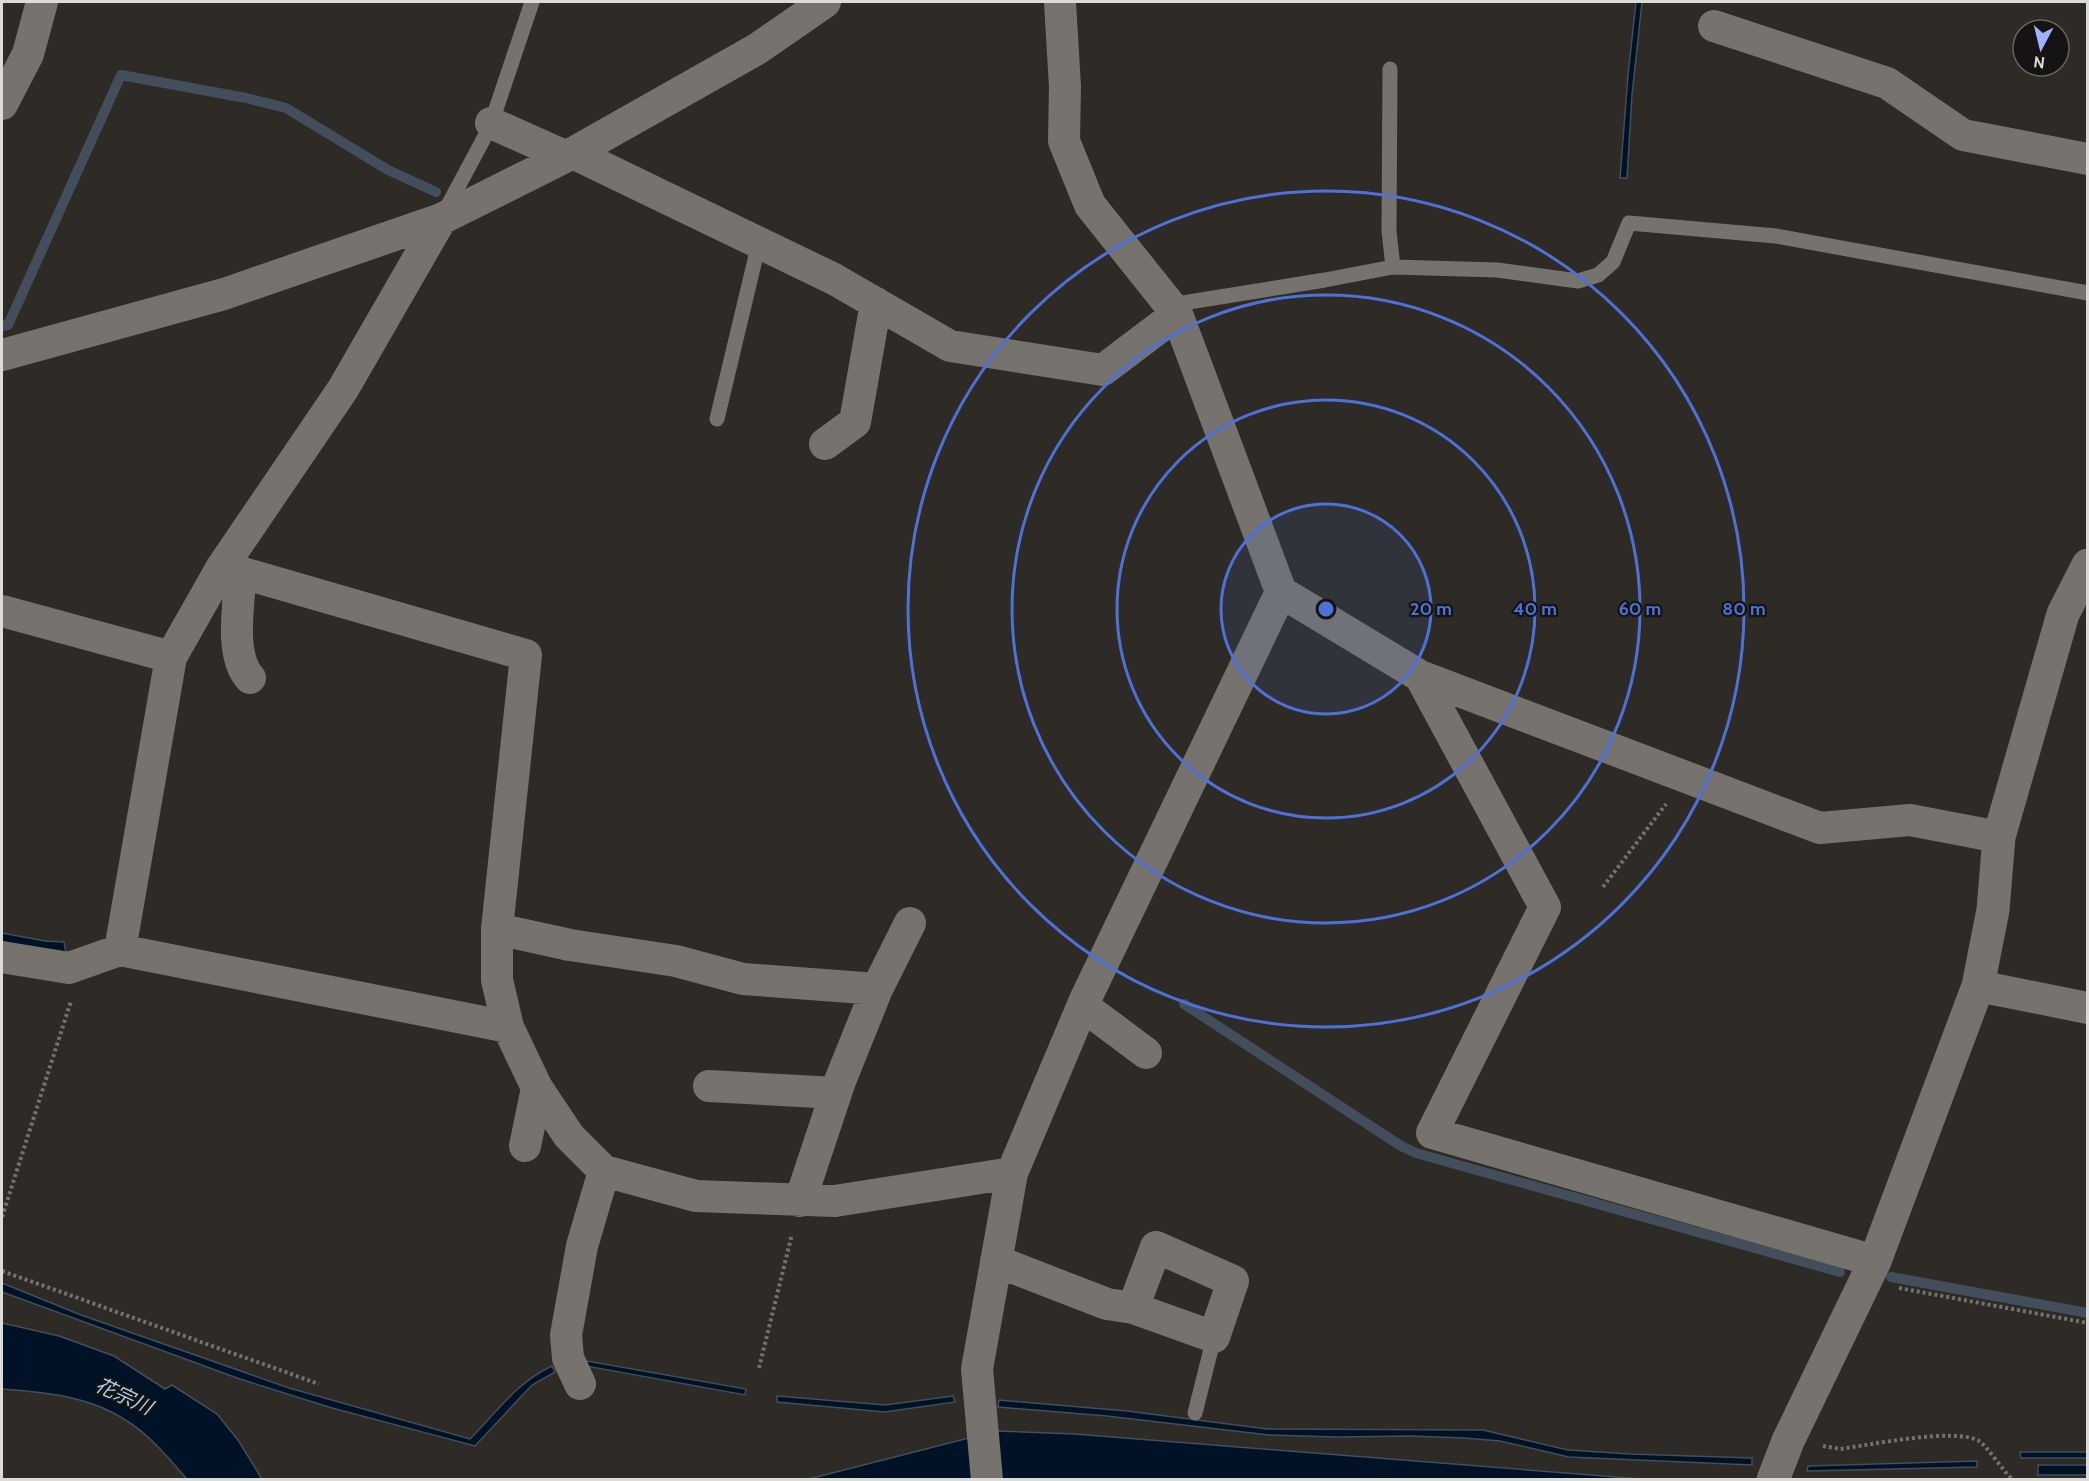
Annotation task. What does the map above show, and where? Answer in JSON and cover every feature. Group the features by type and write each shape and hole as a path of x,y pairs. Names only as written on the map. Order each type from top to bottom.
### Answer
{"street":[{"path":"2,104 28,54 42,2"},
{"path":"2,355 224,294 441,219 569,154 757,50 825,2"},
{"path":"1060,2 1065,87 1064,141 1090,206 1173,310 1281,592 1420,676 1820,828 1910,820 1999,837"},
{"path":"1714,26 1887,83 1963,135 2088,159"},
{"path":"491,123 569,154 834,279 950,346 1103,370 1173,310"},
{"path":"120,950 171,657 231,570 343,388 441,219"},
{"path":"825,444 855,422 876,303"},
{"path":"1773,1479 1789,1438 1870,1271 1978,986 1993,910 1999,837 2063,614 2088,565"},
{"path":"231,570 242,670 250,678"},
{"path":"231,570 526,655 497,929 497,980 508,1027 537,1088 569,1136 604,1171 696,1196 800,1201 835,1201 1012,1173"},
{"path":"987,1479 977,1369 1012,1173 1083,1006 1281,592"},
{"path":"2,610 171,657"},
{"path":"1420,676 1545,907 1432,1133 1870,1271"},
{"path":"800,1201 836,1093 877,989 910,923"},
{"path":"497,929 570,945 676,961 743,979 877,989"},
{"path":"2,957 69,968 120,950 508,1027"},
{"path":"1978,986 2088,1008"},
{"path":"1083,1006 1146,1053"},
{"path":"709,1086 836,1093"},
{"path":"525,1146 537,1088"},
{"path":"580,1384 568,1358 566,1335 582,1246 604,1171"},
{"path":"996,1261 1107,1304 1133,1308 1214,1336 1233,1281 1156,1247 1133,1308"}],"lane":[{"path":"441,219 491,123 532,2"},
{"path":"1390,69 1389,231 1393,267"},
{"path":"1173,310 1393,267 1497,270 1578,281 1598,275 1613,262 1629,223 1776,236 2088,293"},
{"path":"717,419 759,243"},
{"path":"1195,1413 1214,1336"}],"path":[{"path":"1603,887 1686,777"},
{"path":"2,1217 83,963"},
{"path":"759,1368 800,1201"},
{"path":"2,1271 319,1384"},
{"path":"1870,1271 2088,1323"},
{"path":"1789,1438 1840,1449 1958,1435 1980,1441 2006,1474 2013,1479"}],"water":[{"path":"1636,2 1642,2 1632,95 1627,178 1620,178 1628,75"},
{"path":"2,933 64,942 66,952 2,945"},
{"path":"2,1283 81,1315 289,1388 470,1439 528,1380 552,1366 555,1372 532,1385 475,1446 332,1408 240,1379 2,1292"},
{"name":"花宗川","path":"2,1323 59,1336 114,1356 165,1389 172,1385 217,1414 238,1440 262,1479 187,1479 144,1434 113,1413 66,1397 2,1389"},
{"path":"587,1361 746,1389 745,1395 586,1366"},
{"path":"777,1396 885,1405 953,1396 955,1402 885,1412 777,1402"},
{"path":"999,1400 1127,1411 1267,1429 1483,1430 1568,1450 1752,1458 1752,1465 1569,1457 1500,1441 1464,1438 1269,1435 1107,1416 998,1407"},
{"path":"996,1431 1075,1434 1642,1479 805,1480"},
{"path":"2020,1452 2087,1452 2087,1458 2021,1458"},
{"path":"1977,1461 1977,1467 1807,1471 1808,1466"},
{"path":"2038,1465 2087,1465 2087,1475 2038,1475"}],"waterway":[{"path":"2,326 8,325 121,75 246,98 286,108 388,170 436,192"},
{"path":"1184,1004 1401,1146 1416,1153 1840,1272"},
{"path":"1891,1277 2088,1313"}]}
